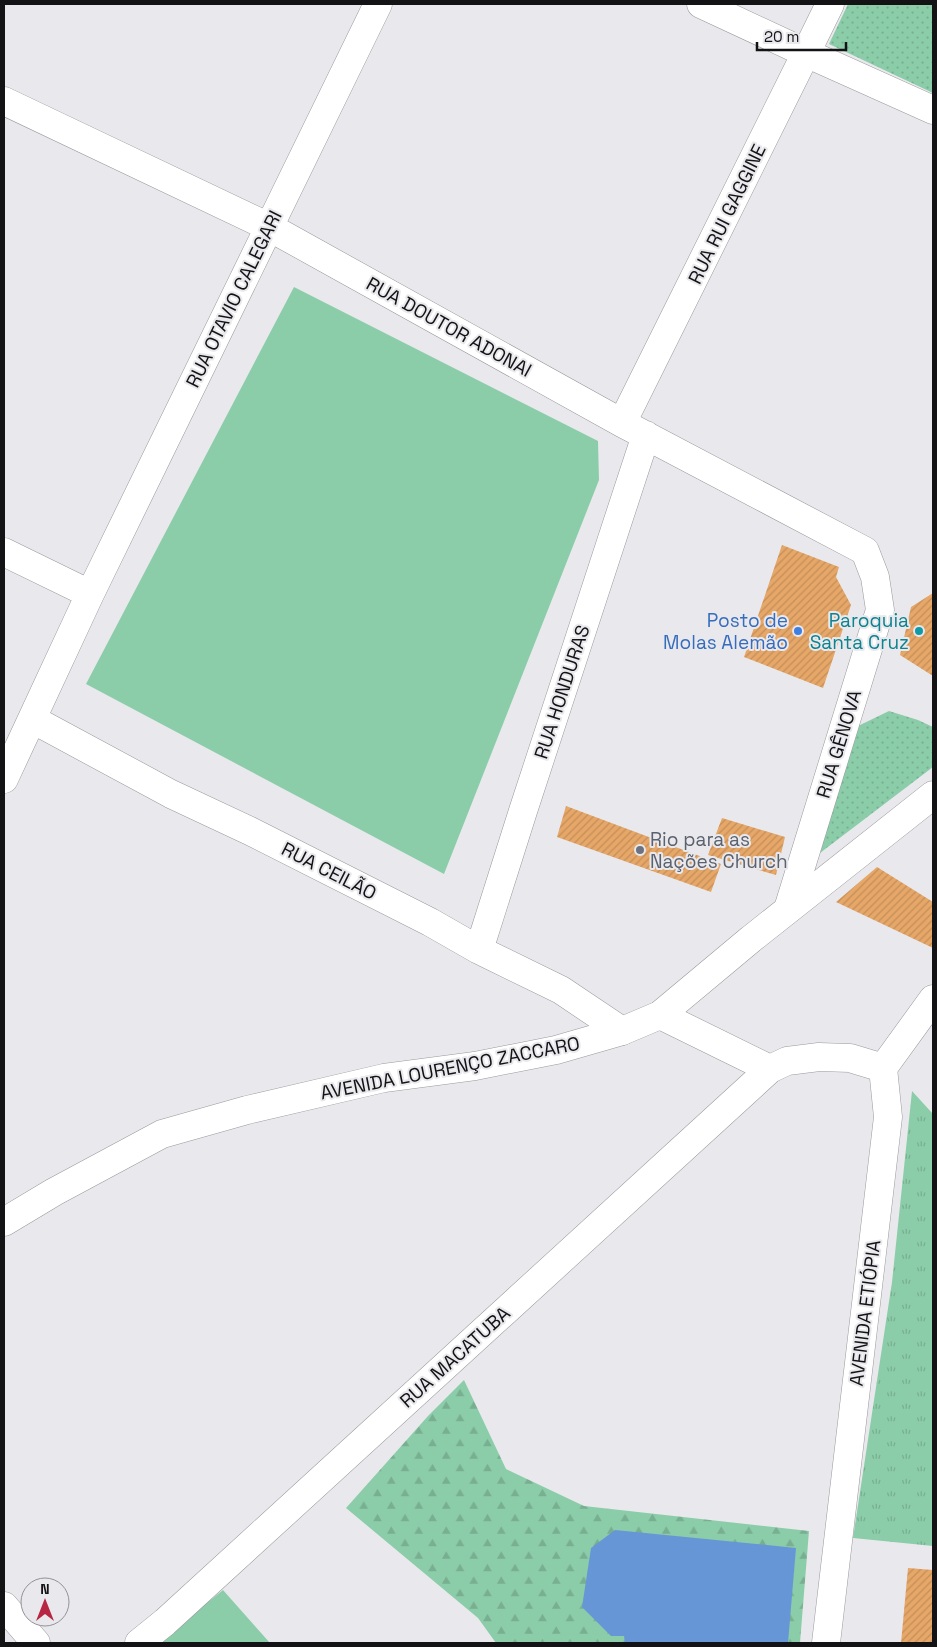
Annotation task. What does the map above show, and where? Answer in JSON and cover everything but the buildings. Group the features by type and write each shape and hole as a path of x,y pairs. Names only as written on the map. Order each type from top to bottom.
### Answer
{"street":[{"name":"RUA OTAVIO CALEGARI","path":"4,779 90,594 378,4"},
{"path":"701,4 933,110"},
{"name":"RUA RUI GAGGINE","path":"622,423 830,4"},
{"name":"RUA DOUTOR ADONAI","path":"4,101 269,227 622,423 865,551 875,577"},
{"name":"RUA HONDURAS","path":"479,950 646,435"},
{"path":"4,552 90,594"},
{"name":"RUA GÊNOVA","path":"788,909 880,610 875,577"},
{"name":"RUA CEILÃO","path":"32,719 171,794 430,922 479,950 560,990 622,1031"},
{"name":"AVENIDA LOURENÇO ZACCARO","path":"4,1222 54,1192 162,1134 247,1110 384,1078 475,1066 556,1050 622,1031 660,1015 788,909 933,795"},
{"path":"660,1015 770,1069 787,1061 819,1057 850,1058 883,1068 933,999"},
{"name":"AVENIDA ETIÓPIA","path":"826,1643 888,1117 883,1068"},
{"name":"RUA MACATUBA","path":"139,1643 165,1622 770,1069"},
{"path":"4,1606 36,1643"}],"green space":[{"path":"848,4 933,4 933,93 829,44"},
{"path":"294,287 598,441 599,480 444,874 86,684"},
{"path":"889,711 933,727 933,767 820,853 858,726"},
{"path":"912,1091 933,1114 933,1546 853,1538 892,1282"},
{"path":"464,1380 506,1469 584,1506 809,1531 800,1643 496,1643 478,1618 346,1508 428,1416"},
{"path":"223,1590 270,1643 157,1643"}],"water":[{"path":"615,1530 796,1548 788,1643 625,1643 624,1636 611,1636 582,1607 591,1548"}],"place":[{"name":"Posto de Molas Alemão","path":"798,631"},
{"name":"Paroquia Santa Cruz","path":"919,631"},
{"name":"Rio para as Nações Church","path":"640,850"}]}
